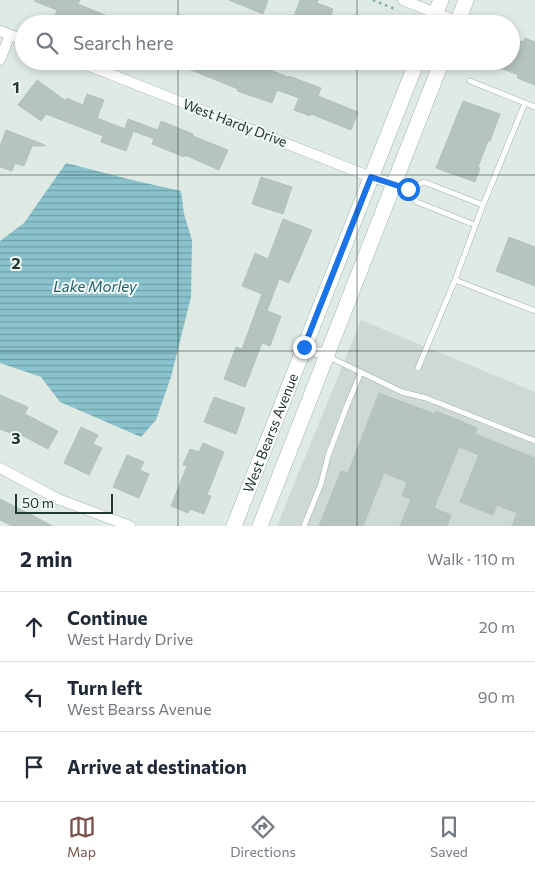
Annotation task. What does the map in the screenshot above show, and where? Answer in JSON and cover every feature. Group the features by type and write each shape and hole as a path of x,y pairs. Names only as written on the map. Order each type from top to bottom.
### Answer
{"main road":[{"path":"460,15 466,0"},
{"name":"West Bearss Avenue","path":"234,526 413,70"},
{"name":"West Bearss Avenue","path":"260,526 327,356 401,187 439,70"}],"street":[{"path":"404,0 436,12"},
{"path":"0,60 5,33"},
{"name":"West Hardy Drive","path":"100,70 371,177 401,187"},
{"path":"304,347 327,356"},
{"path":"0,468 58,499 130,526"}],"lane":[{"path":"470,81 535,107"},
{"path":"418,368 525,103"},
{"path":"401,187 424,182 483,205"},
{"path":"401,187 417,202 475,225"},
{"path":"455,280 535,311"},
{"path":"327,356 402,392 426,398 535,441"},
{"path":"304,526 320,484 328,456 361,372"}],"shaded area":[{"path":"361,320 535,392 535,526 277,526"}],"water":[{"name":"Lake Morley","path":"66,163 181,191 184,214 192,240 191,297 171,377 156,420 141,437 60,402 41,377 0,363 0,241 24,223"}],"building":[{"path":"80,0 78,4 105,15 55,15 57,10 34,1"},
{"path":"229,0 268,0 263,14"},
{"path":"300,0 318,0 317,3 333,9 331,15 295,15"},
{"path":"525,38 535,42 535,85 517,78 518,75 505,70 520,70 520,41 523,42"},
{"path":"191,70 270,70 321,88 318,96 358,112 351,130 311,114 310,116 294,110 299,98 277,90 272,103 237,91 238,89"},
{"path":"37,80 66,101 67,98 83,105 87,94 104,100 97,118 133,132 126,151 101,142 103,136 46,114 41,121 18,105"},
{"path":"463,101 500,114 478,167 480,168 475,182 436,168"},
{"path":"128,119 158,130 161,121 228,150 219,170 185,155 184,157 152,144 154,139 125,128"},
{"path":"6,130 45,146 32,146 24,166 15,163 12,171 0,167 0,146"},
{"path":"261,177 292,187 283,214 252,204"},
{"path":"283,219 312,230 289,283 279,279 267,311 281,316 270,346 262,343 245,387 224,379 236,347 242,349 262,294 242,286 255,253 268,259"},
{"path":"509,237 535,247 535,286 496,271"},
{"path":"379,393 435,414 436,411 477,428 475,434 535,458 535,526 512,526 517,513 497,505 493,515 460,502 479,455 459,447 434,508 451,515 447,526 400,526 411,499 402,496 407,482 384,473 363,526 319,526 341,471 348,473"},
{"path":"0,395 28,407 25,414 58,431 48,449 16,432 15,435 0,429"},
{"path":"214,397 245,408 236,434 204,422"},
{"path":"81,427 98,435 93,444 102,448 89,475 64,463"},
{"path":"203,443 224,452 207,495 211,496 204,514 190,509 188,513 171,506 187,466 183,465 190,449 199,452"},
{"path":"127,455 144,462 140,470 149,474 139,498 113,487"},
{"path":"0,499 53,526 12,526 0,520"}],"route":[{"path":"304,347 371,177 408,189"}]}
